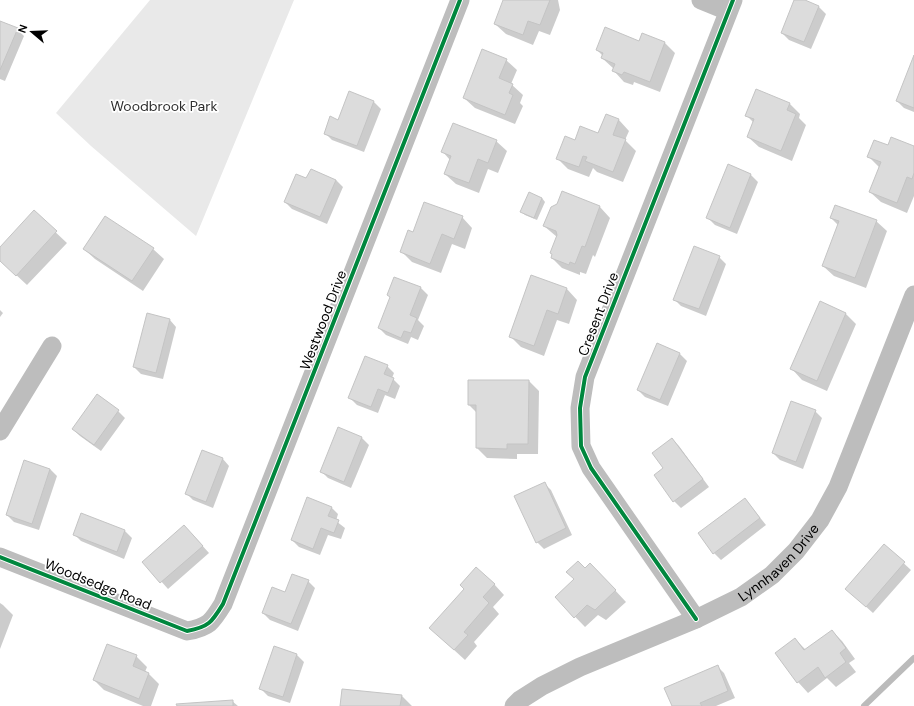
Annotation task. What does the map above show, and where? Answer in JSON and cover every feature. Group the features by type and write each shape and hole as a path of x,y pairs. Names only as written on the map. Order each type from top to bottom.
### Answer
{"street":[{"name":"Westwood Drive","path":"187,631 201,629 214,620 223,604 460,0"},
{"path":"701,0 730,5"},
{"name":"Cresent Drive","path":"696,620 591,468 581,446 580,408 585,376 730,5"},
{"name":"Lynnhaven Drive","path":"514,706 520,700 542,686 580,667 696,620 741,597 772,575 796,551 820,520 838,487 914,295"},
{"path":"0,431 52,346"},
{"name":"Woodsedge Road","path":"0,557 187,631"}],"green space":[{"name":"Woodbrook Park","path":"150,0 294,0 196,236 91,146 56,113"}],"building":[{"path":"503,0 550,0 540,25 528,21 523,35 494,24"},
{"path":"794,0 805,0 819,6 804,42 781,33"},
{"path":"0,21 18,28 0,70"},
{"path":"605,27 639,41 642,33 665,42 650,82 624,72 622,75 612,71 615,64 601,58 603,53 596,50"},
{"path":"482,49 507,59 499,78 513,84 509,93 513,95 505,115 463,98"},
{"path":"914,55 914,108 896,101"},
{"path":"756,89 790,103 787,110 796,114 781,151 747,137 754,119 745,116"},
{"path":"349,91 374,101 357,146 324,134 330,116 338,120"},
{"path":"606,114 619,119 613,135 626,139 613,172 585,161 587,157 583,156 579,167 556,159 565,136 575,140 580,126 598,133"},
{"path":"453,123 497,140 488,163 478,159 469,183 444,174 451,156 441,152"},
{"path":"891,137 914,146 914,173 912,179 907,177 897,203 869,192 881,162 867,157 874,140 888,145"},
{"path":"728,164 751,174 730,228 706,218"},
{"path":"311,169 336,180 320,217 284,202 296,174 306,178"},
{"path":"562,191 600,206 585,247 582,246 575,264 570,262 569,265 551,258 552,254 550,253 557,235 556,231 543,226 551,207 557,204"},
{"path":"529,192 542,198 534,218 520,212"},
{"path":"424,202 463,216 454,239 442,234 430,264 400,252 408,230 413,232"},
{"path":"835,205 877,220 855,278 822,266 839,221 830,218"},
{"path":"34,210 57,231 16,276 0,261 0,247"},
{"path":"105,216 154,248 132,281 83,249"},
{"path":"694,246 720,256 699,309 673,300"},
{"path":"531,275 567,288 558,314 547,310 534,346 509,337"},
{"path":"394,277 421,287 410,315 417,318 411,333 404,331 401,338 378,328 390,297 387,295"},
{"path":"820,301 846,313 817,381 790,369"},
{"path":"147,313 170,319 156,373 133,367"},
{"path":"657,343 680,353 660,400 637,390"},
{"path":"365,356 388,365 384,374 394,378 388,393 378,389 371,407 348,398"},
{"path":"468,380 529,380 528,444 507,444 507,449 476,448 476,405 468,405"},
{"path":"97,394 119,410 94,445 72,429"},
{"path":"791,401 816,410 796,462 772,453"},
{"path":"338,427 362,437 344,482 320,472"},
{"path":"672,438 703,479 673,502 654,475 663,468 652,453"},
{"path":"202,450 223,458 206,502 185,494"},
{"path":"24,460 50,469 32,524 6,515"},
{"path":"545,482 566,528 536,543 514,496"},
{"path":"307,497 332,507 328,516 339,520 334,533 321,528 313,549 291,540"},
{"path":"745,498 760,518 713,554 698,533"},
{"path":"81,513 125,530 117,552 73,535"},
{"path":"184,525 203,546 160,583 142,562"},
{"path":"884,544 905,562 866,607 845,589"},
{"path":"578,561 585,568 590,563 616,590 595,610 587,605 574,618 555,597 574,579 566,572"},
{"path":"476,567 495,584 483,597 489,603 464,632 468,635 454,650 429,628 464,589 460,585"},
{"path":"292,574 309,580 291,624 262,613 272,587 285,592"},
{"path":"832,630 846,648 840,653 846,662 825,678 818,667 797,683 775,653 795,638 804,650"},
{"path":"107,644 137,655 133,666 149,673 139,699 93,680"},
{"path":"274,646 297,654 283,697 259,689"},
{"path":"718,665 728,691 700,703 702,706 672,706 664,688"},
{"path":"342,689 402,695 400,706 340,706"},
{"path":"233,700 233,706 177,706 176,704"}],"waterway":[{"path":"864,706 914,658"}],"cycle path":[{"path":"0,557 187,631 200,628 213,619 223,604 460,0"},
{"path":"696,619 591,468 581,446 580,408 585,377 733,0"}]}
